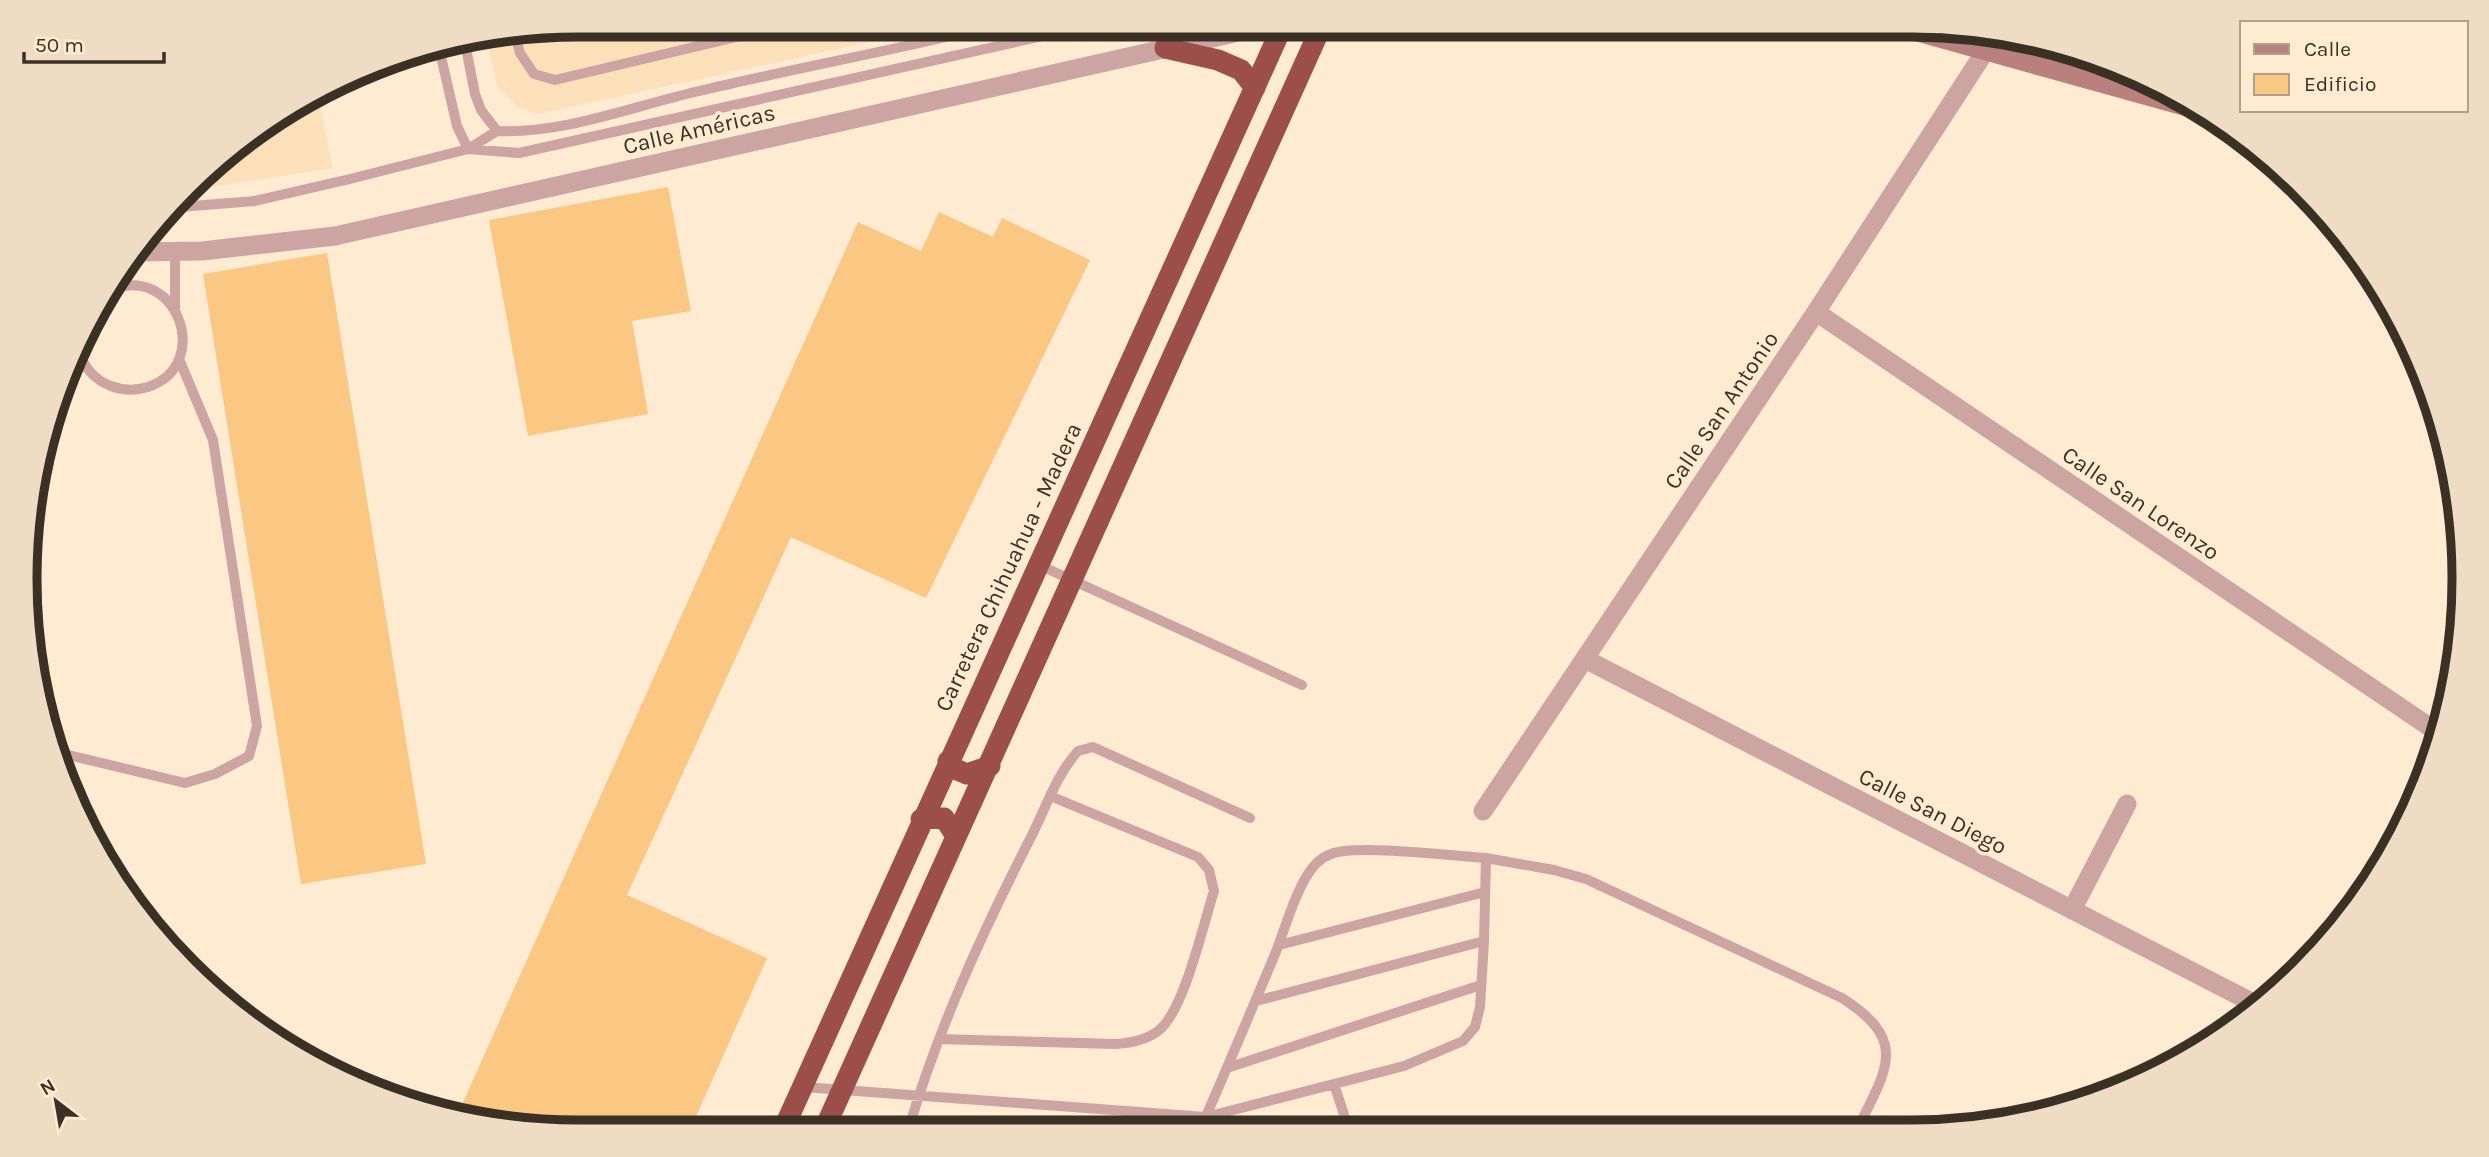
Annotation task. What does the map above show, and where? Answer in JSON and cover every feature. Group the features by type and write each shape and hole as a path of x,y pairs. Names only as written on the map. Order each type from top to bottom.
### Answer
{"highway":[{"name":"Carretera Chihuahua - Madera","path":"788,1120 921,819 1277,37"},
{"path":"828,1120 1316,37"},
{"path":"1165,48 1218,60 1241,70 1255,88"},
{"path":"948,761 953,768 967,774 990,766"},
{"path":"921,819 944,818 956,836"}],"street":[{"name":"Calle Américas","path":"148,251 290,243 347,234 1213,37"},
{"name":"Calle San Antonio","path":"1483,811 1816,312 1991,43"},
{"path":"1998,44 2151,93"},
{"name":"Calle San Lorenzo","path":"1816,312 2431,728"},
{"name":"Calle San Diego","path":"1585,659 2249,1001"},
{"path":"2072,910 2127,804"}],"lane":[{"path":"516,40 520,53 534,74 555,80 733,37"},
{"path":"184,207 255,201 468,149 497,131 515,132 575,121 794,68 937,37"},
{"path":"468,149 519,153 1034,37"},
{"path":"466,49 475,94 481,110 497,131"},
{"path":"441,54 457,125 468,149"},
{"path":"175,251 175,309"},
{"path":"84,359 90,372 103,383 120,390 138,390 155,385 169,374 179,359 183,342 182,325 175,309 164,296 149,288 132,285 122,288"},
{"path":"67,755 185,783 215,774 249,757 257,726 212,440 179,359"},
{"path":"1039,565 1302,685"},
{"path":"911,1120 939,1039 981,937 1072,757 1083,748 1093,747 1250,818"},
{"path":"939,1039 1116,1044 1134,1042 1157,1032 1175,1013 1214,891 1209,870 1198,857 1050,796"},
{"path":"1205,1120 1303,882 1312,868 1332,853 1345,850 1486,858 1554,870 1586,879 1842,998 1869,1015 1881,1030 1885,1048 1884,1074 1862,1120"},
{"path":"803,1087 918,1098 1206,1117 1405,1066 1463,1041 1475,1027 1484,941 1486,858"},
{"path":"1279,945 1485,892"},
{"path":"1256,1001 1484,941"},
{"path":"1227,1068 1481,985"},
{"path":"1334,1084 1346,1120"}],"shaded area":[{"path":"578,37 893,37 538,114 518,107 497,86 488,44 508,41"},
{"path":"319,103 333,168 202,188 249,149"}],"building":[{"path":"668,187 691,311 632,321 648,414 528,436 489,220"},
{"path":"939,212 993,237 1002,218 1090,260 926,598 791,537 627,895 767,958 694,1120 543,1119 461,1107 858,222 921,251"},
{"path":"327,253 426,864 301,884 203,274"}]}
